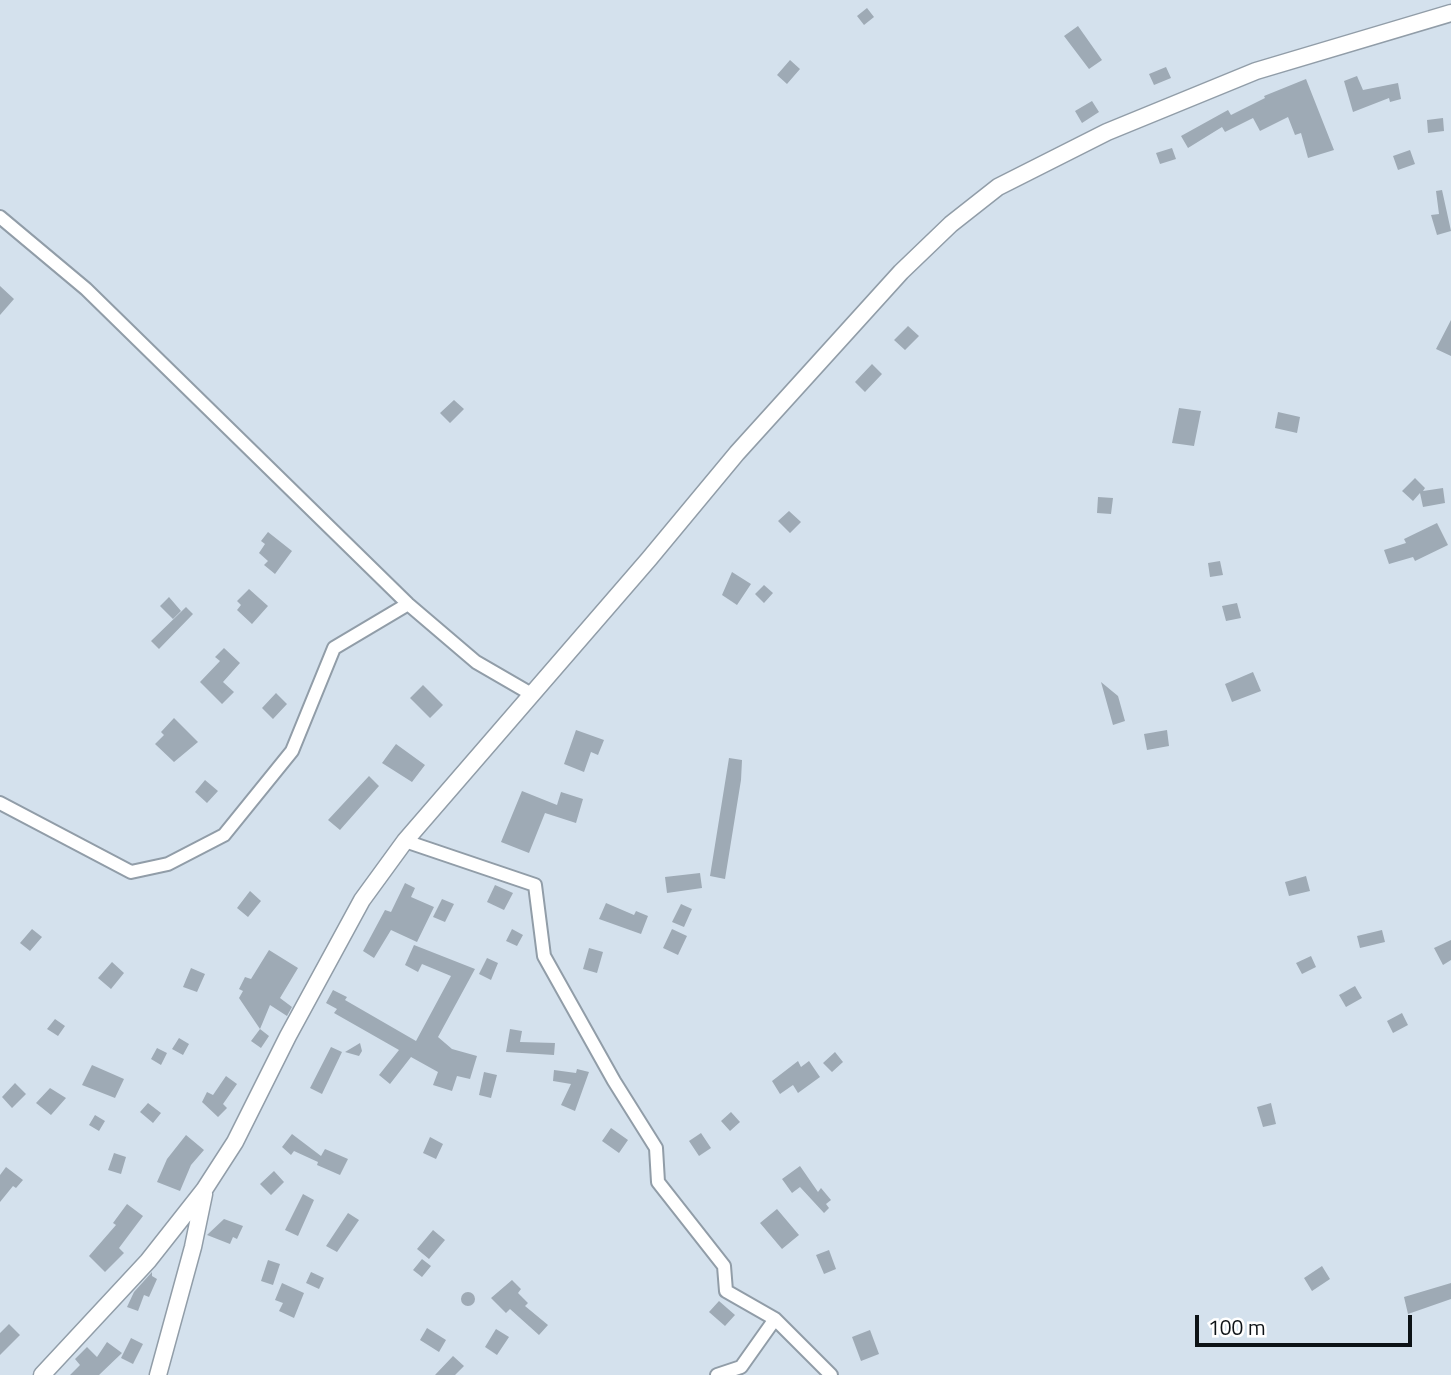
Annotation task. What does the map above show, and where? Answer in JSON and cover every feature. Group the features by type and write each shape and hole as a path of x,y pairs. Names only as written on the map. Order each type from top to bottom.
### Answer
{"street":[{"path":"42,1375 148,1261 204,1190 235,1142 288,1036 362,900 405,841 830,347 951,223 998,187 1108,132 1256,71 1451,13"},
{"path":"0,216 86,289 408,604 476,662 533,695"},
{"path":"0,803 131,872 168,864 224,835 292,751 334,648 408,604"},
{"path":"405,841 535,885 544,956 614,1081 656,1148 658,1182 724,1265 726,1292 775,1319 831,1375"},
{"path":"158,1375 193,1247 204,1190"},
{"path":"717,1375 741,1367 775,1319"}],"building":[{"path":"867,8 874,17 864,25 857,16"},
{"path":"1078,26 1102,60 1089,69 1064,36"},
{"path":"790,60 800,69 787,84 777,75"},
{"path":"1166,67 1171,78 1154,85 1149,74"},
{"path":"1357,76 1363,90 1398,83 1401,99 1390,102 1389,98 1353,112 1344,81"},
{"path":"1306,79 1334,150 1308,158 1301,133 1295,135 1288,117 1260,131 1253,118 1225,132 1222,127 1188,148 1181,136 1228,110 1231,115 1265,98 1264,96"},
{"path":"1092,101 1099,112 1082,123 1075,111"},
{"path":"1443,118 1444,131 1428,133 1427,120"},
{"path":"1172,148 1176,159 1160,164 1156,153"},
{"path":"1410,150 1415,164 1398,170 1393,156"},
{"path":"1442,190 1451,231 1437,235 1431,215 1439,214 1436,191"},
{"path":"0,286 14,299 0,315"},
{"path":"1451,320 1451,356 1436,349"},
{"path":"908,326 919,336 905,350 894,340"},
{"path":"872,364 882,374 865,392 855,382"},
{"path":"454,400 464,409 450,423 440,413"},
{"path":"1179,408 1201,411 1194,446 1172,443"},
{"path":"1278,412 1300,417 1297,433 1275,428"},
{"path":"1415,478 1425,488 1423,491 1443,488 1445,503 1423,507 1420,493 1413,501 1402,491"},
{"path":"1098,497 1113,498 1111,514 1097,513"},
{"path":"789,511 801,522 790,533 778,521"},
{"path":"1437,523 1448,545 1415,561 1413,557 1389,564 1384,550 1406,543 1404,539"},
{"path":"268,532 292,551 275,574 264,565 268,561 259,553 265,544 261,541"},
{"path":"1220,561 1223,575 1210,577 1208,563"},
{"path":"732,572 751,584 737,605 722,595"},
{"path":"764,585 773,593 764,603 755,594"},
{"path":"249,589 268,606 252,624 237,610 241,605 237,601"},
{"path":"169,597 181,611 173,619 160,606"},
{"path":"1237,603 1241,618 1226,621 1222,606"},
{"path":"186,607 193,614 159,649 151,641"},
{"path":"224,648 240,663 223,682 234,692 222,704 200,682 220,661 215,657"},
{"path":"1253,672 1261,691 1232,702 1225,684"},
{"path":"1101,682 1118,696 1125,721 1113,725"},
{"path":"423,685 443,705 430,718 410,698"},
{"path":"276,693 287,704 273,719 262,708"},
{"path":"174,718 198,742 174,762 155,744 164,735 161,732"},
{"path":"576,730 604,740 598,755 591,752 584,772 564,764"},
{"path":"1167,730 1169,746 1147,750 1144,734"},
{"path":"396,744 425,765 412,782 382,763"},
{"path":"729,758 742,760 725,879 710,876"},
{"path":"369,776 379,786 340,830 328,820"},
{"path":"205,780 218,791 207,803 195,792"},
{"path":"522,791 557,805 561,792 583,799 576,823 545,813 529,853 501,842"},
{"path":"700,873 702,888 667,893 665,877"},
{"path":"1306,876 1310,891 1289,896 1285,882"},
{"path":"405,883 415,888 411,897 434,907 417,942 391,930 374,958 363,951 385,910 391,912"},
{"path":"495,885 513,893 504,910 487,902"},
{"path":"250,891 261,901 248,917 237,908"},
{"path":"442,899 454,904 445,922 433,917"},
{"path":"606,903 634,915 636,911 648,916 641,934 599,919"},
{"path":"681,904 692,909 684,927 672,922"},
{"path":"32,929 42,937 30,951 20,943"},
{"path":"512,929 523,935 517,946 506,941"},
{"path":"672,929 687,936 678,955 663,948"},
{"path":"1382,930 1385,942 1360,948 1357,936"},
{"path":"1451,940 1451,960 1443,965 1434,948"},
{"path":"414,945 475,969 438,1037 452,1049 477,1056 470,1079 457,1076 452,1091 433,1085 438,1072 411,1057 390,1084 379,1075 399,1050 334,1013 337,1009 326,1003 333,990 347,997 345,1000 416,1041 451,976 422,964 418,972 405,965"},
{"path":"589,948 603,952 597,973 583,969"},
{"path":"269,950 298,968 280,998 292,1007 287,1016 270,1005 260,1029 239,998 243,991 239,989 245,977 251,979"},
{"path":"1311,956 1316,967 1302,974 1296,963"},
{"path":"487,958 498,963 491,980 479,974"},
{"path":"112,962 124,973 111,989 98,978"},
{"path":"191,968 205,974 197,992 183,987"},
{"path":"1355,986 1362,998 1346,1007 1339,995"},
{"path":"1402,1013 1408,1025 1393,1033 1387,1021"},
{"path":"55,1019 65,1026 58,1036 47,1029"},
{"path":"260,1029 269,1036 261,1048 251,1041"},
{"path":"510,1029 522,1031 520,1042 555,1043 554,1055 506,1052"},
{"path":"179,1038 189,1044 183,1055 172,1049"},
{"path":"360,1043 362,1051 359,1056 345,1052"},
{"path":"331,1047 342,1052 322,1094 310,1088"},
{"path":"157,1048 167,1053 161,1065 151,1059"},
{"path":"835,1052 843,1062 832,1072 823,1063"},
{"path":"798,1061 801,1067 809,1061 820,1077 798,1093 793,1085 780,1094 772,1081"},
{"path":"92,1065 124,1079 115,1098 82,1085"},
{"path":"577,1069 589,1072 575,1111 561,1105 571,1084 553,1081 554,1070 576,1073"},
{"path":"484,1072 497,1075 491,1098 479,1095"},
{"path":"226,1076 237,1084 223,1104 227,1108 218,1117 202,1102 207,1092 213,1095"},
{"path":"15,1083 26,1094 12,1108 2,1097"},
{"path":"50,1088 66,1098 51,1115 36,1103"},
{"path":"148,1103 161,1113 153,1123 140,1112"},
{"path":"1271,1103 1276,1124 1263,1127 1257,1107"},
{"path":"731,1112 740,1122 730,1131 721,1121"},
{"path":"95,1115 105,1121 99,1131 89,1125"},
{"path":"611,1128 628,1140 619,1153 602,1141"},
{"path":"701,1133 711,1148 699,1156 689,1141"},
{"path":"292,1134 321,1156 325,1149 348,1159 340,1175 294,1151 291,1155 282,1147"},
{"path":"186,1135 204,1150 191,1165 180,1191 157,1182 167,1159"},
{"path":"430,1137 443,1144 436,1159 423,1153"},
{"path":"114,1153 126,1157 121,1174 108,1170"},
{"path":"800,1166 818,1192 821,1188 831,1200 826,1204 829,1208 824,1213 800,1187 792,1193 782,1179"},
{"path":"6,1167 23,1180 16,1188 13,1186 0,1202 0,1175"},
{"path":"274,1171 284,1182 271,1195 260,1184"},
{"path":"303,1194 314,1200 298,1236 285,1230"},
{"path":"127,1204 143,1216 119,1248 124,1253 105,1272 89,1256 116,1225 113,1223"},
{"path":"777,1209 799,1235 782,1249 760,1223"},
{"path":"348,1213 359,1220 337,1252 326,1246"},
{"path":"224,1219 243,1226 237,1239 233,1237 230,1244 207,1235"},
{"path":"433,1230 445,1240 429,1259 417,1249"},
{"path":"829,1250 836,1269 824,1274 816,1255"},
{"path":"422,1259 431,1266 422,1277 413,1270"},
{"path":"268,1260 280,1264 273,1285 261,1281"},
{"path":"1322,1266 1330,1279 1312,1291 1304,1278"},
{"path":"152,1272 152,1276 157,1279 149,1297 144,1295 138,1311 127,1307 134,1292"},
{"path":"311,1272 324,1278 319,1289 306,1283"},
{"path":"512,1280 521,1289 518,1293 528,1303 525,1306 548,1325 539,1335 510,1309 506,1313 491,1298"},
{"path":"282,1283 304,1293 294,1318 279,1311 283,1303 275,1300"},
{"path":"1451,1283 1451,1299 1408,1314 1404,1297"},
{"path":"468,1292 473,1294 473,1304 468,1306 463,1304 461,1299 463,1294"},
{"path":"719,1301 735,1315 725,1326 709,1312"},
{"path":"9,1324 20,1335 0,1355 0,1333"},
{"path":"427,1328 446,1340 439,1352 420,1340"},
{"path":"496,1329 509,1337 497,1355 485,1347"},
{"path":"870,1330 879,1354 861,1361 852,1337"},
{"path":"131,1338 143,1344 133,1364 121,1358"},
{"path":"107,1342 122,1353 99,1375 70,1375 80,1365 75,1359 87,1347 97,1357"},
{"path":"453,1356 464,1366 455,1375 435,1375"}]}
